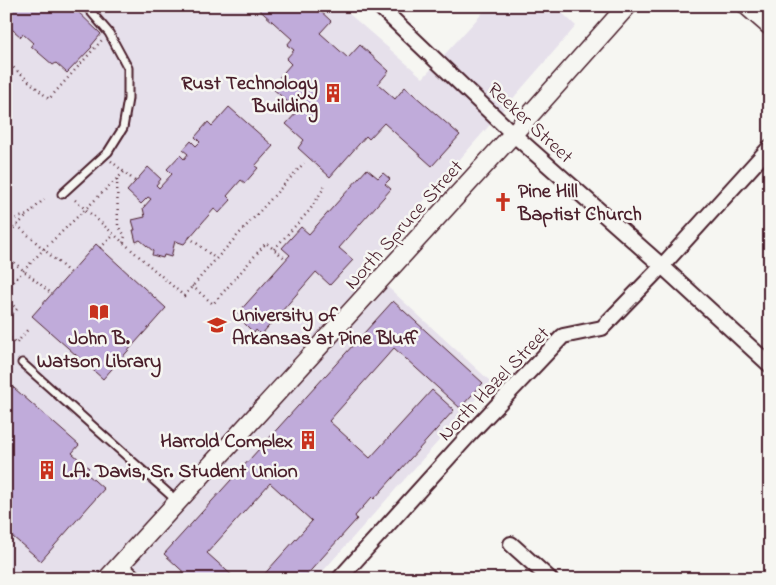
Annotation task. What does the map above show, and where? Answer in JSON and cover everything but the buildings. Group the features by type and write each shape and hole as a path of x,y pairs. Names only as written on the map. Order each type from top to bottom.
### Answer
{"street":[{"name":"Reeker Street","path":"379,6 513,134 662,266 770,366"},
{"name":"North Spruce Street","path":"107,579 513,134 627,6"},
{"path":"747,6 770,26"},
{"name":"North Hazel Street","path":"339,579 469,435 563,336 602,328 662,266 770,147"},
{"path":"511,544 550,579"},
{"path":"120,564 135,579"}],"lane":[{"path":"62,194 108,152 123,128 128,99 128,68 109,32 86,6"},
{"path":"22,363 178,501"}],"path":[{"path":"6,62 49,99 104,39"},
{"path":"110,160 136,182"},
{"path":"75,200 184,296 304,163"},
{"path":"6,289 44,249 124,172"},
{"path":"117,179 118,225 125,236 123,242"},
{"path":"274,249 310,210 327,183"},
{"path":"6,235 44,199"},
{"path":"6,221 28,215"},
{"path":"17,225 70,273"},
{"path":"100,248 114,235"},
{"path":"189,237 216,259"},
{"path":"192,286 213,304 266,243 286,259"},
{"path":"6,256 52,294"},
{"path":"6,299 17,309 6,321"},
{"path":"6,335 16,344 29,328"},
{"path":"6,342 10,338"}],"shaded area":[{"name":"University of Arkansas at Pine Bluff","path":"6,6 340,6 423,78 489,6 555,6 576,26 366,267 491,382 316,579 6,579"}],"place":[{"name":"Rust Technology Building","path":"333,93"},
{"name":"Pine Hill Baptist Church","path":"503,202"},
{"name":"John B. Watson Library","path":"99,312"},
{"name":"University of Arkansas at Pine Bluff","path":"217,325"},
{"name":"Harrold Complex","path":"308,440"},
{"name":"L.A. Davis, Sr. Student Union","path":"47,470"}]}
